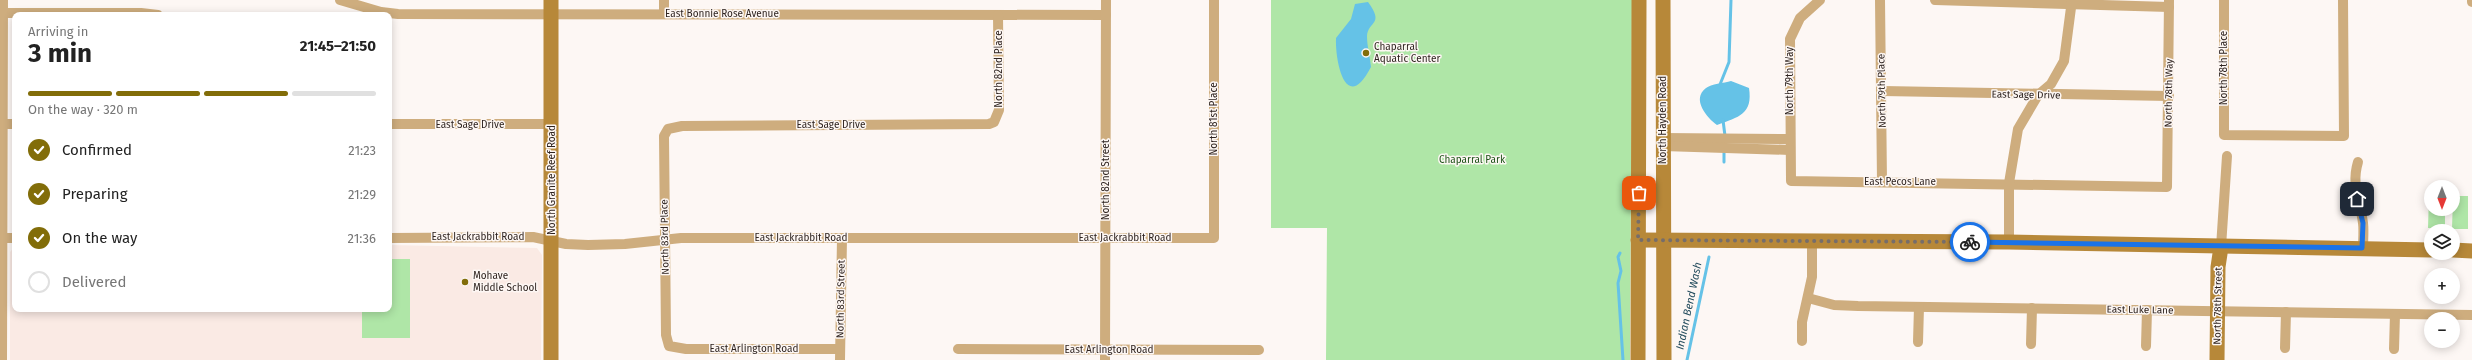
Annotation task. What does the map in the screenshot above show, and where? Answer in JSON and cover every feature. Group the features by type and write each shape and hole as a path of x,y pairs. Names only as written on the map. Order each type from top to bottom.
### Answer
{"street":[{"path":"2,360 1,238 3,0"},
{"name":"East Bonnie Rose Avenue","path":"340,0 381,12"},
{"path":"664,0 664,14"},
{"name":"North 82nd Street","path":"1105,355 1106,0"},
{"name":"North 81st Place","path":"1214,0 1214,238"},
{"path":"1638,360 1639,0"},
{"name":"North Hayden Road","path":"1663,0 1662,240 1664,360"},
{"name":"North 79th Way","path":"1790,150 1790,39 1800,18 1820,0"},
{"name":"North 79th Place","path":"1880,0 1883,91 1882,182"},
{"path":"1936,0 2169,3"},
{"name":"North 78th Place","path":"2224,0 2224,135 2344,136 2344,0"},
{"path":"2009,242 2009,183 2018,129 2038,95 2051,84 2064,61 2072,2"},
{"name":"North 78th Way","path":"2167,187 2169,3"},
{"name":"East Bonnie Rose Avenue","path":"392,13 551,7 664,14 1106,15"},
{"name":"North Granite Reef Road","path":"551,7 551,360"},
{"path":"2,13 12,13"},
{"name":"North 82nd Place","path":"994,122 999,110 998,15"},
{"name":"East Sage Drive","path":"1883,91 2038,95 2169,96"},
{"name":"East Sage Drive","path":"668,129 682,126 983,125 994,122"},
{"name":"East Sage Drive","path":"392,124 552,124"},
{"name":"North 83rd Place","path":"668,129 663,144 666,335 669,346"},
{"path":"1662,142 1790,139"},
{"path":"1662,142 1790,150"},
{"name":"East Pecos Lane","path":"1790,150 1791,181 2009,183 2167,187"},
{"name":"North 78th Street","path":"2217,360 2218,267 2221,247 2227,156"},
{"path":"2358,162 2354,175 2354,187 2363,223 2362,248"},
{"name":"East Jackrabbit Road","path":"392,238 533,237 551,241 588,245 665,240 842,238 1214,238"},
{"path":"1,238 12,238"},
{"name":"North 83rd Street","path":"840,360 842,238"},
{"path":"1638,240 2009,242 2424,250"},
{"path":"1802,341 1802,322 1812,277 1812,241"},
{"path":"2460,250 2472,251"},
{"name":"East Luke Lane","path":"1808,298 1834,305 2472,315"},
{"path":"1918,342 1919,307"},
{"path":"2031,344 2032,308"},
{"path":"2146,346 2147,310"},
{"path":"2285,348 2286,312"},
{"path":"2394,349 2395,314"},
{"name":"East Arlington Road","path":"669,346 686,349 840,349"},
{"name":"East Arlington Road","path":"958,349 1105,355 1259,350"}],"shaded area":[{"name":"Mohave Middle School","path":"392,245 537,248 542,255 541,360 10,360 10,252 12,250 12,312 392,312"}],"green space":[{"name":"Chaparral Park","path":"1271,0 1632,0 1630,360 1326,360 1327,228 1271,228"},
{"path":"2460,196 2468,196 2468,229 2460,229 2460,224 2452,224 2452,216 2460,216"},
{"path":"2428,216 2445,216 2445,224 2428,224"},
{"path":"392,259 410,259 410,338 362,338 362,312 392,312"}],"water":[{"path":"1368,2 1375,15 1374,22 1368,31 1367,36 1371,67 1362,81 1355,86 1349,85 1344,80 1340,70 1336,48 1336,38 1351,19 1355,4"},
{"path":"1731,81 1749,88 1749,104 1743,113 1738,117 1717,125 1705,113 1700,103 1700,97 1706,88"}],"waterway":[{"name":"Indian Bend Wash","path":"1719,87 1729,62 1731,0"},
{"name":"Indian Bend Wash","path":"1723,120 1725,136"},
{"name":"Indian Bend Wash","path":"1724,150 1724,162"},
{"path":"1620,253 1618,257 1621,271 1618,283 1623,360"},
{"name":"Indian Bend Wash","path":"1687,360 1709,257"}],"way so far":[{"path":"1639,193 1638,240 1970,242"}],"place":[{"name":"Chaparral Aquatic Center","path":"1366,53"},
{"name":"Mohave Middle School","path":"465,282"}],"route":[{"path":"1970,242 2362,248 2364,234 2363,223 2357,199"}]}
